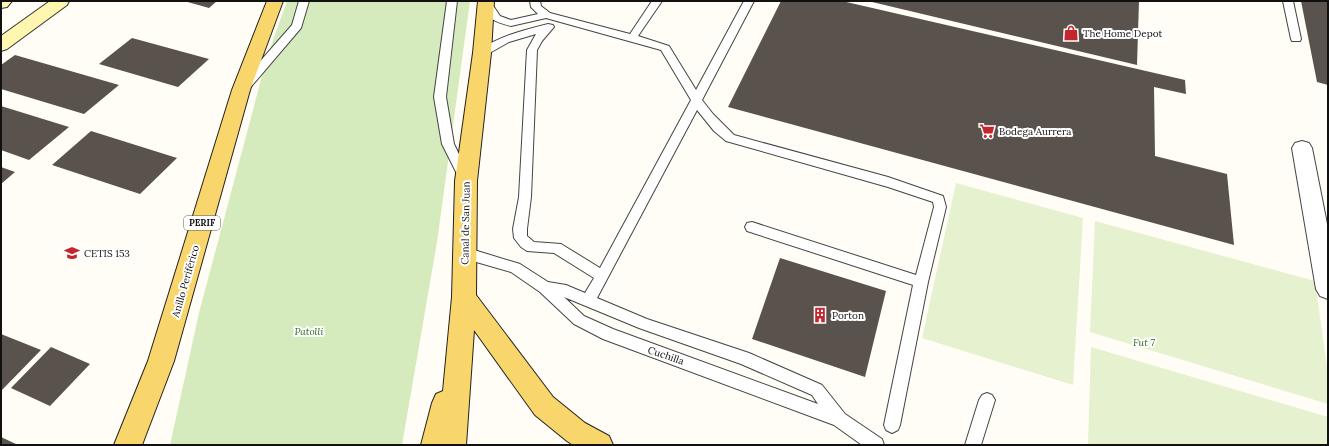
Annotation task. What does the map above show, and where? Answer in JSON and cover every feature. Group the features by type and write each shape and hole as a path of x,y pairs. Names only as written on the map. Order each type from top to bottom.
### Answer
{"main road":[{"name":"Anillo Periférico","path":"128,445 161,361 241,90 275,1"},
{"name":"Canal de San Juan","path":"452,445 464,297 466,181 482,53 486,2"},
{"path":"464,297 544,406 576,432 599,445"},
{"path":"435,445 462,333"},
{"path":"144,445 161,361"}],"street":[{"path":"1,45 61,1"},
{"path":"1302,148 1328,289"}],"lane":[{"path":"241,90 298,26 304,1"},
{"path":"452,1 440,97 448,144 466,181"},
{"path":"535,1 536,7 548,21"},
{"path":"632,38 657,1"},
{"path":"588,301 603,276 749,1"},
{"path":"1288,1 1296,39"},
{"path":"486,2 496,18 511,24 569,21 665,48 696,101 713,123 730,138 888,182 930,195 938,199 940,208 921,282 892,425"},
{"path":"482,53 493,45 548,21"},
{"path":"548,21 532,50 525,196 520,229 521,238 532,247 556,248 603,276"},
{"path":"752,226 921,282"},
{"name":"Cuchilla","path":"464,253 515,268 546,288 579,320 608,334 840,419 876,445"},
{"path":"546,288 566,291 644,324 744,358 817,390 840,419"},
{"path":"973,445 987,400"}],"green space":[{"name":"Patolli","path":"287,1 470,1 437,242 402,445 170,445 199,313 267,57"},
{"path":"956,183 1083,218 1073,385 922,338"},
{"name":"Fut 7","path":"1095,221 1315,281 1328,374 1328,404 1090,332"},
{"path":"1091,347 1328,417 1328,445 1088,445"}],"building":[{"path":"184,1 217,1 209,8"},
{"name":"Bodega Aurrera","path":"781,1 842,1 1185,80 1186,94 1154,87 1155,156 1227,174 1234,245 728,107"},
{"name":"The Home Depot","path":"872,1 1139,1 1137,65 872,2"},
{"path":"1301,1 1328,1 1328,85 1317,82"},
{"path":"132,38 209,59 178,87 99,64"},
{"path":"15,55 119,85 84,114 1,89 1,65"},
{"path":"1,106 69,127 29,160 1,150"},
{"path":"91,131 177,158 140,194 52,165"},
{"path":"1,167 15,172 1,184"},
{"name":"Porton","path":"780,258 886,291 865,377 752,339"},
{"path":"1,334 41,350 1,391"},
{"path":"51,347 90,364 50,406 11,388"},
{"path":"1,437 18,445 1,445"}],"place":[{"name":"The Home Depot","path":"1071,33"},
{"name":"Bodega Aurrera","path":"987,131"},
{"name":"CETIS 153","path":"72,253"},
{"name":"Porton","path":"820,315"}]}
